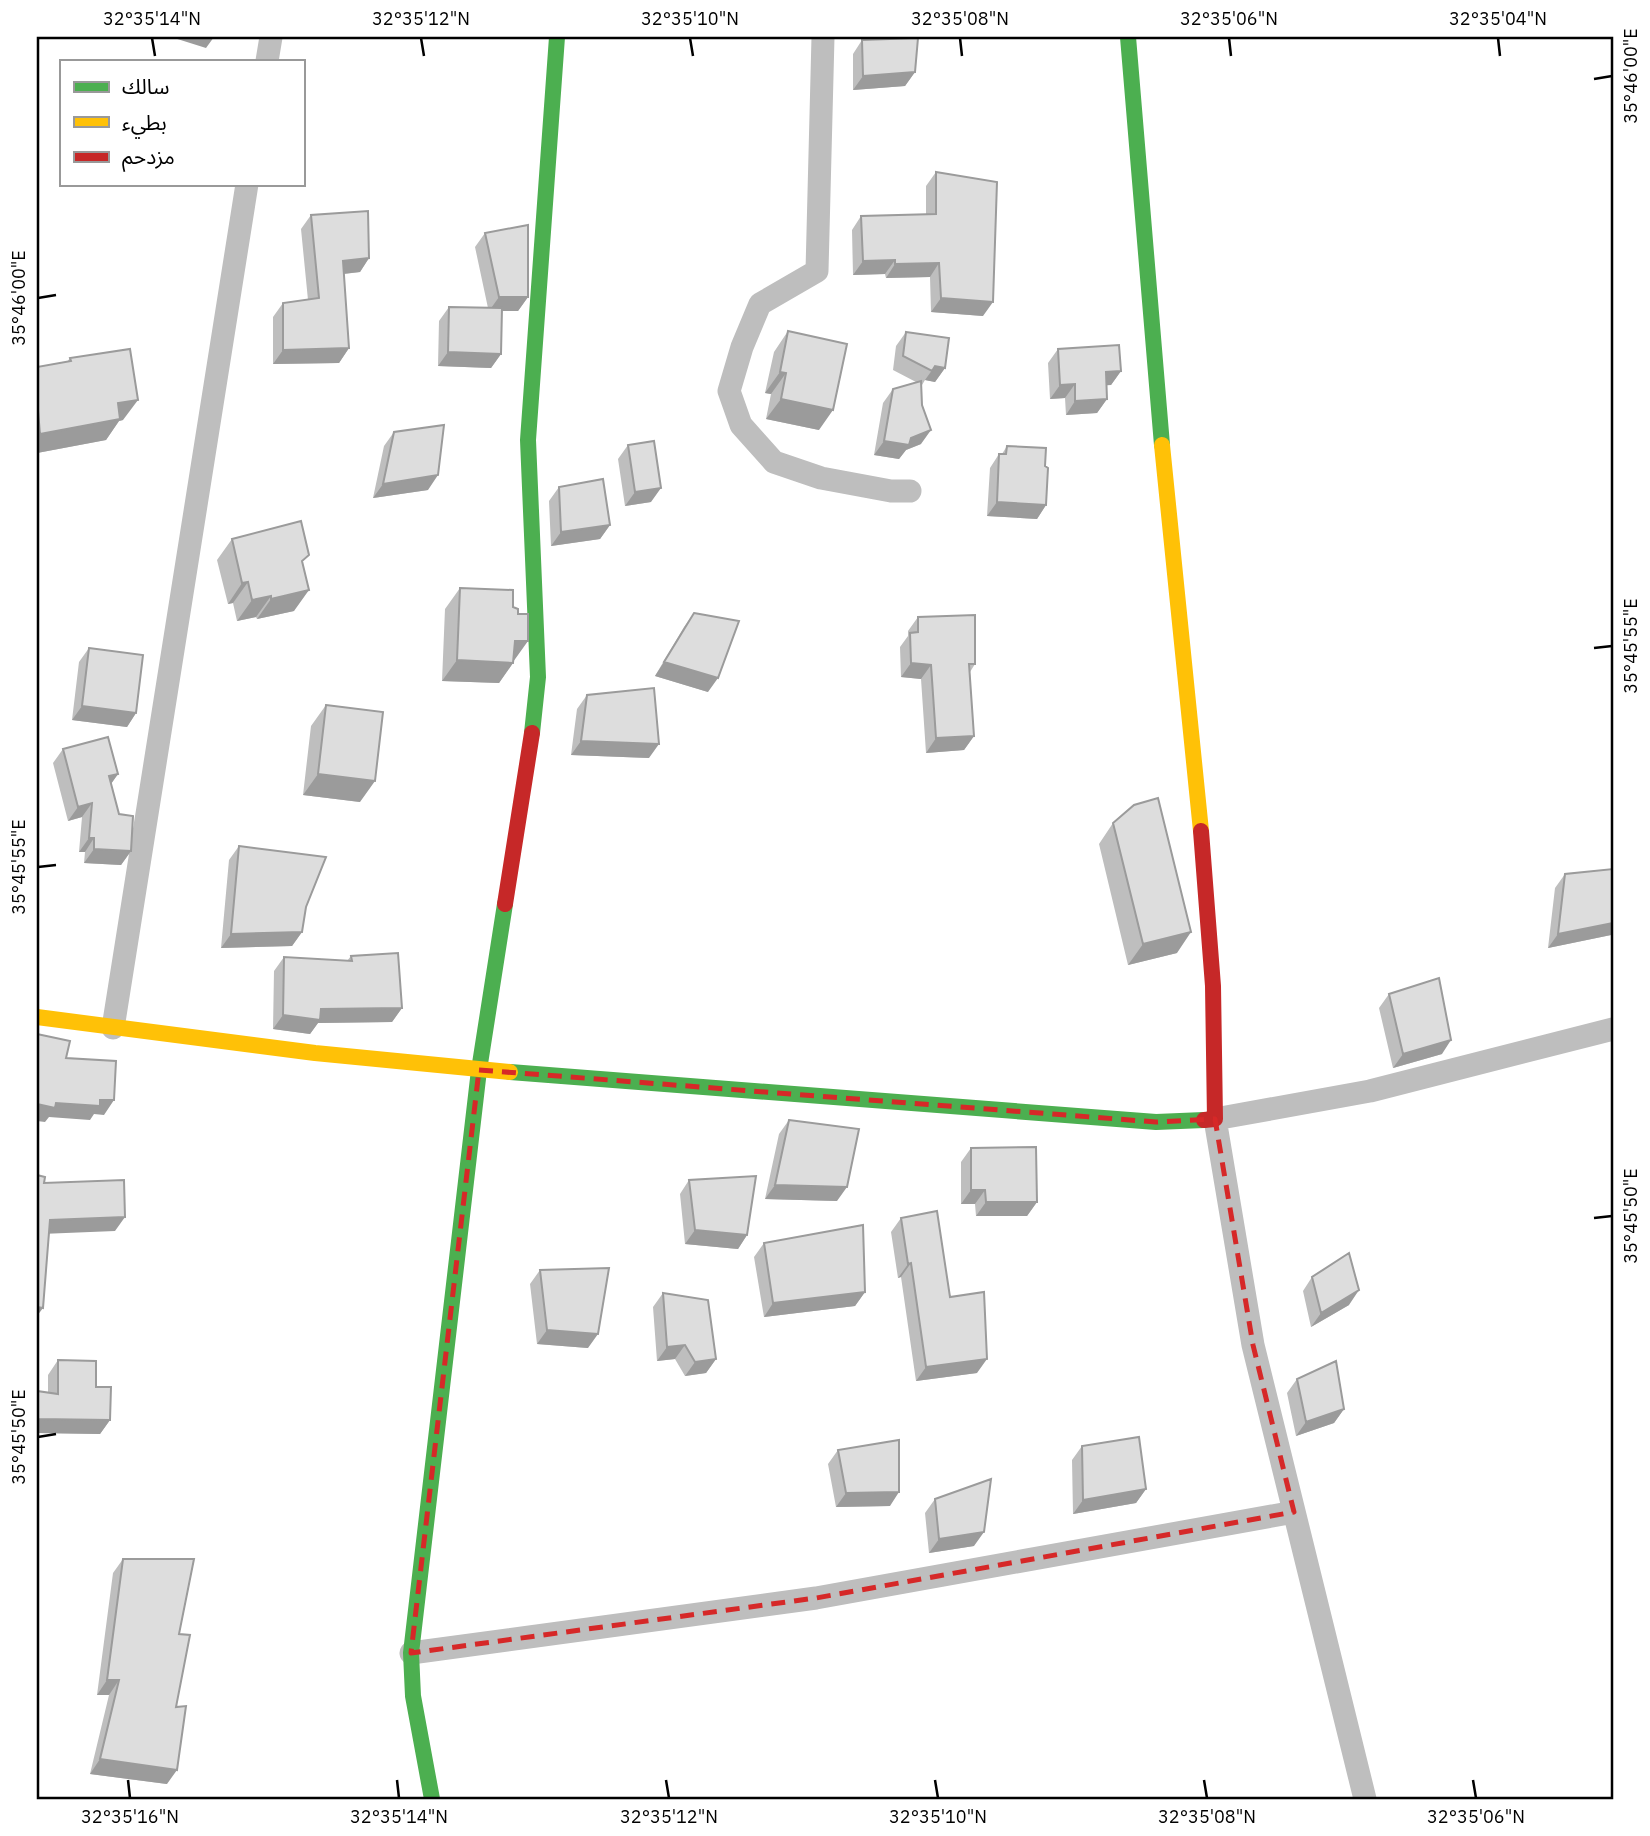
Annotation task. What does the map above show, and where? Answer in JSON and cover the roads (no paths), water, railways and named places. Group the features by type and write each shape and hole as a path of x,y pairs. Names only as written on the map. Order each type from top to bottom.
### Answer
{"street":[{"path":"267,60 271,37"},
{"path":"432,1799 413,1696 411,1653 480,1070 533,726 538,677 527,440 558,37"},
{"path":"823,37 817,271 760,304 742,346 729,391 741,425 774,462 821,478 891,491 909,491"},
{"path":"1128,37 1159,413 1196,773 1213,986 1215,1119 1253,1345 1365,1799"},
{"path":"113,1028 247,186"},
{"path":"37,1017 480,1070 1156,1122 1215,1119 1370,1091 1613,1029"},
{"path":"411,1653 816,1598 1294,1512"}]}
